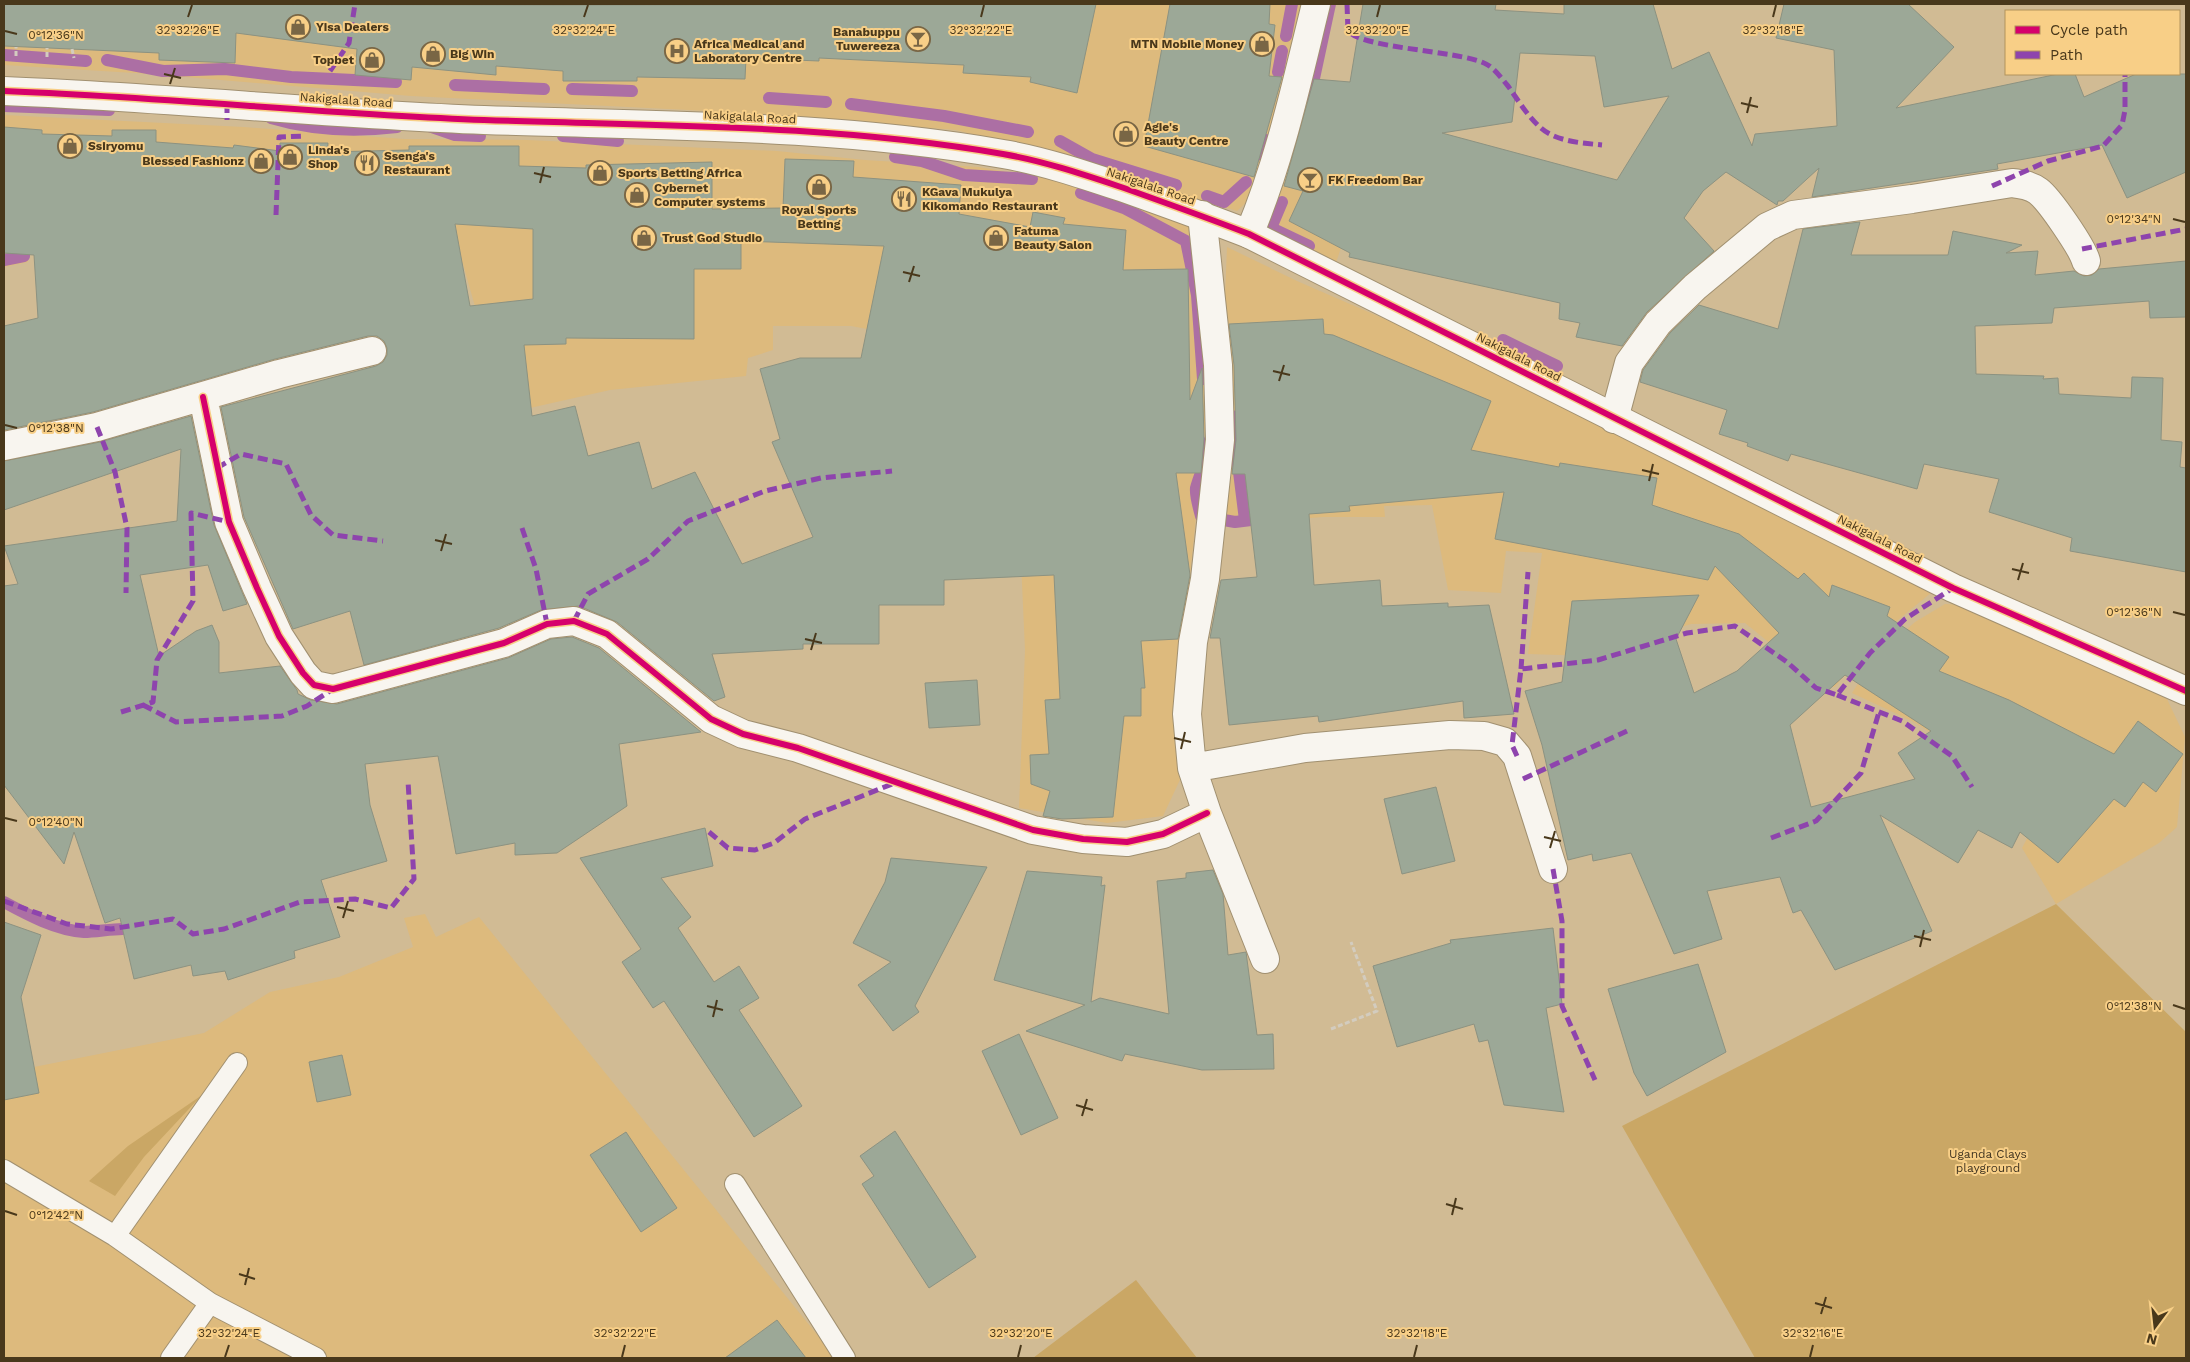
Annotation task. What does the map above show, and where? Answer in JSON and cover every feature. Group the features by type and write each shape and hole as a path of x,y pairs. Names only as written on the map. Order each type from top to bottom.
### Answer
{"street":[{"path":"1249,234 1261,206 1282,135 1316,4"},
{"name":"Nakigalala Road","path":"4,91 474,119 681,124 889,138 1006,154 1081,174 1202,215 1249,234 1384,300 1614,419 1953,588 2186,691"},
{"path":"1614,419 1629,363 1658,322 1695,287 1767,227 1793,215 2012,183 2028,186 2039,192 2082,249 2086,261"},
{"path":"1202,215 1218,364 1220,440 1205,579 1193,642 1187,714 1192,768 1207,813 1265,959"},
{"path":"4,446 97,427 279,374 372,351"},
{"path":"203,397 229,522 279,636 303,673 314,685 333,689 504,643 547,624 574,621 607,634 711,720 743,734 798,748 1033,830 1083,839 1127,842 1163,834 1207,813"},
{"path":"1192,768 1314,747 1412,737 1484,736 1504,742 1517,756 1553,869"}],"lane":[{"path":"115,1236 236,1063"},
{"path":"4,1170 115,1236 210,1303 316,1358"},
{"path":"735,1184 845,1358"},
{"path":"170,1358 210,1303"}],"path":[{"path":"1332,1029 1377,1011 1350,942"}],"shaded area":[{"path":"4,4 1302,4 1253,196 1237,211 1082,164 956,130 748,113 411,96 151,74 4,65"},
{"path":"4,115 244,127 404,139 527,140 777,151 865,160 979,167 1067,182 1190,225 1209,389 1189,586 1185,691 1186,767 1163,816 1107,823 1019,808 1025,650 1019,517 953,345 851,326 773,326 773,350 748,358 746,376 610,390 512,412 489,356 463,264 399,273 28,243 28,262 4,267"},
{"path":"1288,150 1364,176 1336,263 1265,232"},
{"path":"1227,247 1297,281 1495,367 1937,588 1870,643 1835,687 1822,685 1745,623 1691,624 1591,656 1528,654 1542,553 1506,551 1501,593 1448,590 1432,505 1384,506 1385,517 1323,517 1216,525"},
{"path":"1945,604 1983,606 2167,699 2185,737 2177,827 2159,843 2056,904 2022,848 2038,818 1962,751 1912,721 1852,693 1874,659 1915,622"},
{"path":"425,914 436,937 479,917 836,1358 4,1358 4,1073 204,1033 270,992 339,977 413,947 404,918"}],"green space":[{"name":"Uganda Clays playground","path":"2056,904 2186,1032 2186,1358 1755,1358 1622,1126"},
{"path":"202,1095 144,1157 115,1196 89,1181 128,1146"},
{"path":"1136,1280 1197,1358 1033,1358"}],"building":[{"path":"4,4 1096,4 1077,93 1030,82 1031,77 963,73 964,65 819,58 819,61 746,58 745,79 637,77 637,81 563,81 563,71 496,66 496,75 412,67 411,80 355,75 357,49 236,33 235,63 159,60 159,53 4,46"},
{"path":"1170,4 1270,4 1269,24 1275,25 1269,76 1282,77 1254,177 1144,146"},
{"path":"1363,4 1496,4 1495,10 1564,14 1564,4 1653,4 1672,69 1709,52 1752,146 1755,134 1837,126 1834,50 1776,38 1784,4 1908,4 1954,47 1896,108 2053,75 2075,75 2084,97 2134,75 2186,74 2186,172 2127,198 2102,145 1997,164 1998,169 1812,197 1819,168 1783,201 1778,201 1777,205 1726,172 1703,191 1684,218 1714,251 1647,312 1622,346 1576,337 1580,323 1559,319 1560,303 1349,257 1350,253 1289,221 1303,191 1284,186 1314,79 1350,82","holes":["1520,53 1595,56 1604,107 1669,96 1617,180 1442,133 1512,122"]},
{"path":"4,127 42,130 42,134 112,136 112,130 156,130 156,142 233,148 234,145 280,151 280,143 328,143 327,152 409,150 409,146 519,146 519,166 586,168 586,165 712,162 712,209 783,208 785,159 854,161 853,177 961,185 959,214 1030,227 1033,212 1065,218 1063,224 1126,230 1123,270 1188,269 1190,400 1202,368 1204,439 1201,473 1176,473 1190,575 1178,639 1141,641 1145,688 1141,688 1141,716 1124,716 1113,817 1062,819 1043,816 1050,791 1031,784 1030,755 1049,754 1045,700 1060,699 1054,575 944,580 944,605 879,605 879,644 803,644 803,649 712,654 725,697 714,701 617,622 579,606 541,610 499,628 364,665 350,611 293,629 244,517 221,407 376,366 383,362 387,355 384,341 377,336 368,336 275,359 93,412 4,430 4,326 38,318 34,255 4,253","holes":["455,224 533,229 533,299 470,306","741,241 884,246 861,358 800,358 760,369 780,439 772,442 813,537 742,564 695,472 652,489 639,442 588,456 575,406 532,416 524,345 566,344 566,338 694,339 694,269 741,269"]},
{"path":"1860,222 1851,255 1948,255 1953,231 2022,245 2006,253 2038,251 2035,275 2074,271 2084,276 2092,275 2099,269 2186,261 2186,317 2150,318 2149,301 2054,308 2052,323 1975,326 1976,374 2044,376 2043,379 2058,378 2059,394 2131,398 2132,377 2163,378 2161,440 2182,442 2180,467 2186,468 2186,572 2070,551 2072,538 1989,512 1999,479 1924,464 1917,489 1791,454 1788,461 1747,446 1748,443 1719,434 1727,410 1640,382 1643,370 1670,333 1699,305 1778,329 1803,229"},
{"path":"1323,319 1324,334 1333,335 1491,401 1471,450 1559,467 1560,463 1657,478 1652,505 1739,534 1798,579 1804,573 1829,597 1832,585 1890,607 1887,616 1949,657 1939,671 2009,700 2114,754 2138,721 2183,754 2156,792 2143,782 2125,807 2114,799 2058,863 2020,832 2012,848 1978,830 1958,863 1880,815 1932,931 1835,970 1801,910 1793,913 1780,877 1707,891 1722,939 1674,954 1631,853 1593,861 1592,854 1568,860 1542,745 1525,691 1562,682 1572,601 1699,595 1676,639 1694,693 1737,671 1779,633 1715,566 1708,580 1495,539 1504,492 1349,506 1350,511 1309,514 1314,585 1380,580 1382,606 1448,603 1448,607 1489,605 1514,714 1464,718 1463,701 1319,722 1318,716 1229,725 1220,638 1210,638 1221,580 1257,577 1245,474 1232,474 1236,440 1234,365 1229,324","holes":["1845,675 1931,731 1898,753 1915,779 1811,807 1790,725"]},
{"path":"191,416 214,525 247,604 223,611 208,565 140,575 159,656 196,631 212,625 219,642 219,673 280,666 298,694 311,700 337,704 508,658 551,639 572,637 599,648 701,732 619,744 627,806 557,853 515,855 515,843 456,854 438,756 365,764 370,805 387,861 321,880 340,937 294,951 295,958 228,980 225,971 193,976 191,965 134,979 120,918 105,923 74,832 64,864 4,785 4,586 18,584 4,546 177,521 181,449 4,510 4,461 100,442"},
{"path":"977,680 980,725 929,728 925,683"},
{"path":"1436,787 1455,861 1402,874 1384,799"},
{"path":"705,828 713,866 661,878 691,917 678,928 714,982 739,966 759,998 739,1010 802,1106 754,1137 664,1001 653,1008 622,962 641,949 580,858"},
{"path":"891,858 987,867 915,1006 919,1012 893,1031 858,985 891,962 853,943 885,882"},
{"path":"1213,870 1223,894 1228,955 1246,952 1257,1035 1273,1034 1274,1069 1202,1070 1125,1054 1122,1061 1026,1031 1085,1005 994,980 1027,871 1102,877 1101,886 1105,885 1091,1002 1100,998 1169,1014 1157,881 1186,878 1186,873"},
{"path":"4,922 41,935 21,997 39,1093 4,1100"},
{"path":"1553,928 1562,1004 1546,1008 1564,1112 1504,1105 1488,1040 1479,1042 1474,1024 1397,1047 1373,966 1451,943 1450,940"},
{"path":"1698,964 1726,1052 1647,1096 1634,1073 1608,989"},
{"path":"1019,1034 1058,1118 1021,1135 982,1051"},
{"path":"342,1055 351,1095 317,1102 309,1062"},
{"path":"895,1131 976,1257 929,1288 862,1184 874,1176 860,1156"},
{"path":"626,1132 677,1208 641,1232 590,1155"},
{"path":"777,1320 806,1358 725,1358"}],"waterway":[{"path":"1286,36 1292,4"},
{"path":"1310,97 1330,4"},
{"path":"1278,72 1282,51"},
{"path":"4,55 86,61"},
{"path":"107,60 163,71 225,69 291,77 396,82"},
{"path":"455,85 544,89"},
{"path":"572,89 632,91"},
{"path":"769,98 826,102"},
{"path":"851,104 944,116 1028,132"},
{"path":"4,106 109,110"},
{"path":"271,118 333,129 397,127"},
{"path":"429,126 455,135 480,136"},
{"path":"563,136 618,141"},
{"path":"1262,155 1266,140"},
{"path":"1060,141 1092,159 1176,185"},
{"path":"895,157 922,161 964,175 1032,179"},
{"path":"1207,196 1224,202 1246,182"},
{"path":"1081,193 1124,208 1186,241 1197,295 1203,379"},
{"path":"1282,202 1271,228 1309,246"},
{"path":"4,260 24,256"},
{"path":"1503,340 1557,366"},
{"path":"1232,416 1245,520"},
{"path":"1197,432 1196,435 1205,456 1205,462 1196,488 1201,516 1235,522 1267,518"},
{"path":"4,902 42,921 74,931 89,932 123,929"}],"marked path":[{"path":"330,71 349,43 355,4"},
{"path":"1347,4 1348,31 1357,37 1391,46 1452,55 1484,63 1497,73 1532,119 1547,133 1570,141 1602,145"},
{"path":"1992,186 2048,161 2103,146 2122,125 2125,110 2125,75"},
{"path":"227,103 227,120"},
{"path":"276,215 279,137 305,136"},
{"path":"2082,249 2186,229"},
{"path":"97,427 115,472 127,528 126,593"},
{"path":"217,468 241,454 286,464 311,515 333,535 383,541"},
{"path":"574,621 588,594 648,559 688,521 765,491 821,478 892,471"},
{"path":"121,712 153,702 157,660 193,601 191,513 229,522"},
{"path":"522,528 536,569 547,624"},
{"path":"1521,669 1528,572"},
{"path":"1517,756 1512,745 1521,669 1598,660 1687,633 1735,626 1787,662 1816,688 1837,695 1870,653 1905,619 1953,588"},
{"path":"143,705 176,722 282,716 307,706 333,689"},
{"path":"1837,695 1902,721 1952,756 1972,787"},
{"path":"1771,838 1816,821 1861,773 1879,712"},
{"path":"1523,779 1627,731"},
{"path":"4,901 67,924 111,929 173,919 193,934 224,929 300,902 355,899 391,908 414,879 408,781"},
{"path":"709,832 728,848 755,850 774,843 805,819 897,782"},
{"path":"1553,869 1562,921 1562,1006 1595,1080"}],"cycle path":[{"path":"4,91 124,97 364,114 484,120 679,125 809,132 938,144 1003,154 1049,164 1124,188 1249,234 1953,588 2186,691"},
{"path":"203,397 229,522 279,636 303,673 314,685 333,689 504,643 547,624 574,621 607,634 711,719 743,734 798,748 1033,830 1083,839 1127,842 1163,834 1207,813"}],"place":[{"name":"Yisa Dealers","path":"298,27"},
{"name":"Banabuppu Tuwereeza","path":"918,39"},
{"name":"MTN Mobile Money","path":"1262,44"},
{"name":"Africa Medical and Laboratory Centre","path":"677,51"},
{"name":"Big Win","path":"433,54"},
{"name":"Topbet","path":"372,60"},
{"name":"Agie's Beauty Centre","path":"1126,134"},
{"name":"Ssiryomu","path":"70,146"},
{"name":"Linda's Shop","path":"290,157"},
{"name":"Blessed Fashionz","path":"261,161"},
{"name":"Ssenga's Restaurant","path":"367,163"},
{"name":"Sports Betting Africa","path":"600,173"},
{"name":"FK Freedom Bar","path":"1310,180"},
{"name":"Royal Sports Betting","path":"819,187"},
{"name":"Cybernet Computer systems","path":"637,195"},
{"name":"KGava Mukulya Kikomando Restaurant","path":"904,199"},
{"name":"Trust God Studio","path":"644,238"},
{"name":"Fatuma Beauty Salon","path":"996,238"}]}
